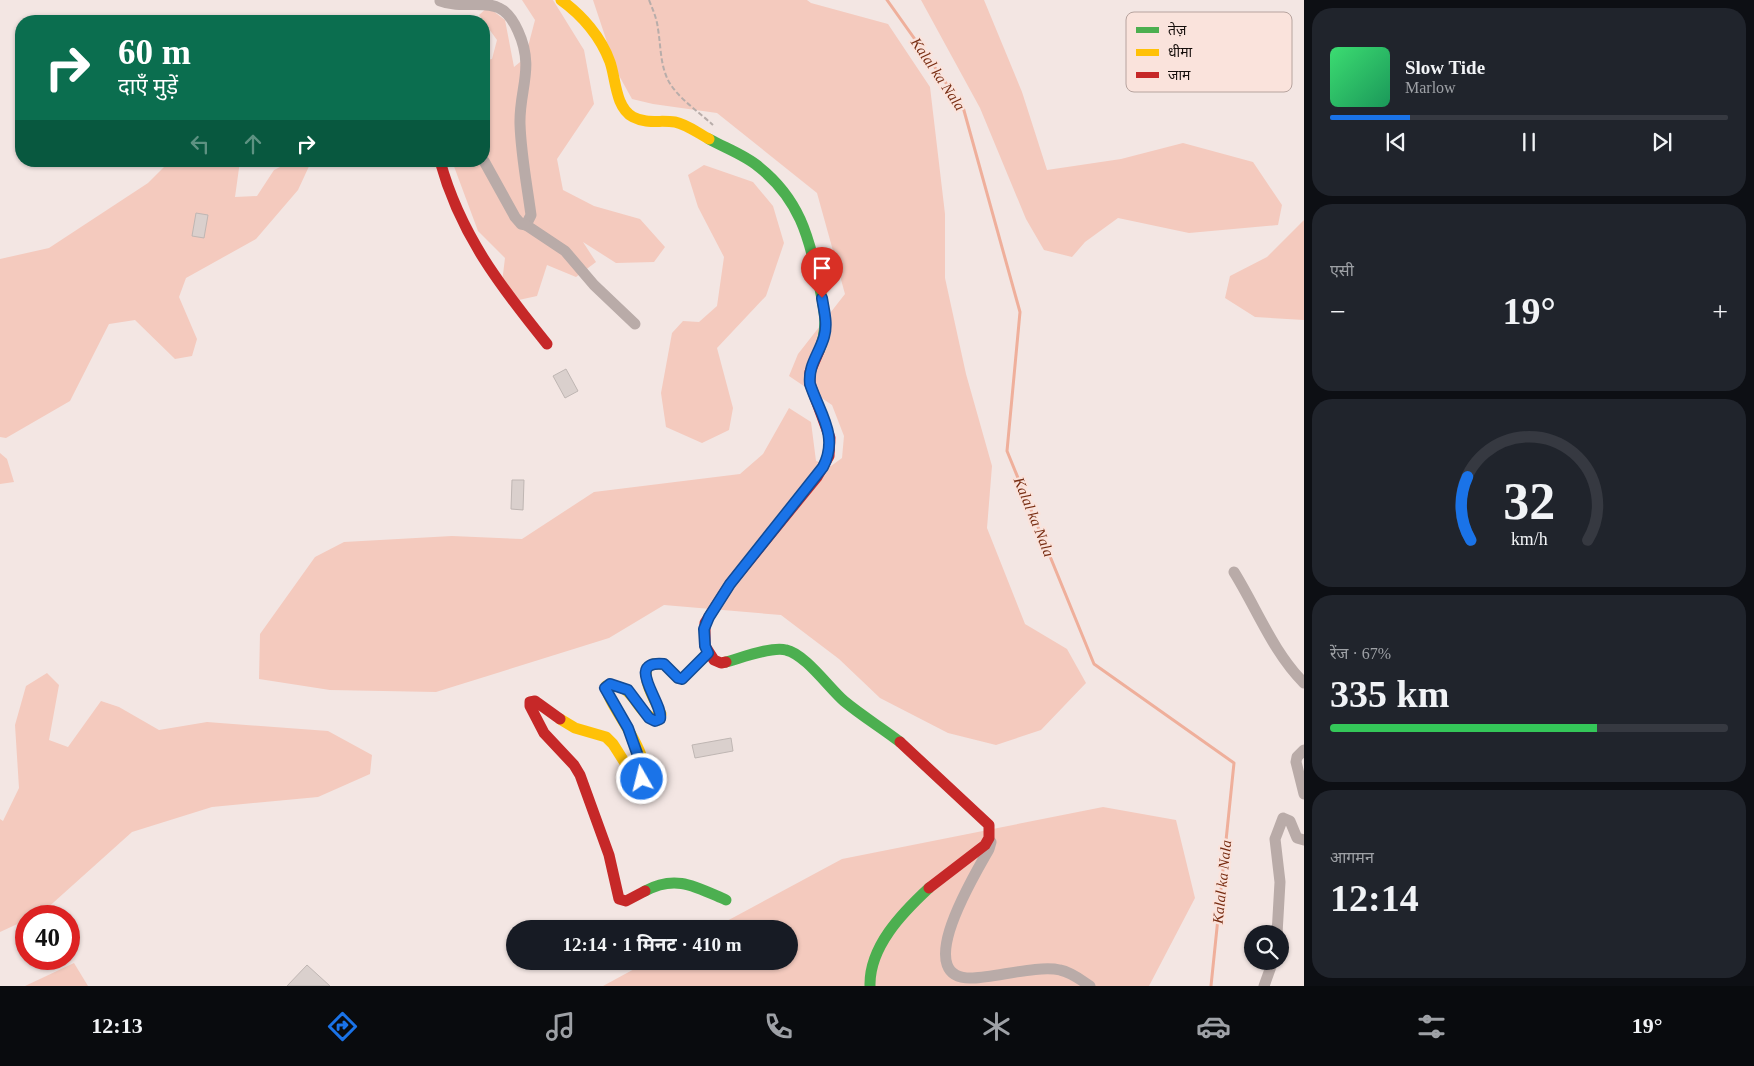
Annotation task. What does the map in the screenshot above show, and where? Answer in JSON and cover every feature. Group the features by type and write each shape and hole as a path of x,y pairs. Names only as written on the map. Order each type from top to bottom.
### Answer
{"street":[{"path":"439,0 454,6 492,4 500,8 511,18 521,37 526,64 520,122 531,215 526,225"},
{"path":"561,0 576,11 596,36 610,62 616,89 622,104 632,117 646,121 676,122 758,166 782,189 795,208 810,241 826,317 826,328 824,338 811,365 809,375 812,391 830,438 829,456 817,476 730,584 709,617 704,629 705,646 708,653 714,660 721,663 771,650 785,649 792,652 813,669 843,700 907,747 948,788 986,820 990,830 989,849 950,926 946,955 950,970 955,975 972,978 1058,969 1075,976 1090,986"},
{"path":"442,167 461,223 502,288 547,344"},
{"path":"487,167 515,218 521,224 526,225 565,251 594,285 635,324"},
{"path":"1234,572 1275,646 1291,670 1304,683"},
{"path":"708,653 682,679 678,678 664,664 654,664 645,671 646,680 661,714 658,720 649,718 626,689 610,684 606,686 608,696 624,720 636,746 643,770 643,776 640,780 634,777 617,748 608,738 598,733 570,726 535,701 530,702 530,706 544,733 574,765 580,775 606,847 619,899 626,901 661,883 674,882 688,884 726,900"},
{"path":"1304,750 1297,757 1296,762 1304,794"},
{"path":"1278,925 1280,882 1275,839 1283,818 1290,821 1297,838 1304,840"},
{"path":"870,986 869,976 871,967 878,952 906,911 922,895 985,845 989,838 990,830"},
{"path":"1264,986 1270,970"}],"path":[{"path":"649,0 658,28 660,50 669,82 677,93 716,127"}],"shaded area":[{"path":"522,0 553,0 584,50 594,104 557,159 563,190 594,206 640,219 665,247 654,262 616,263 583,242 596,262 576,277 547,265 537,296 514,301 501,291 505,258 478,231 454,167 490,167 490,59 492,59 497,40 490,30 490,15 479,15 488,7 505,20 514,67 525,58 535,20"},
{"path":"593,0 807,0 811,3 888,24 930,87 945,214 945,278 966,374 992,466 987,528 1025,624 1067,649 1086,683 1041,730 996,745 948,733 880,698 839,659 781,615 664,605 609,638 436,692 330,690 259,679 260,634 315,557 344,542 452,536 522,539 594,492 740,474 763,454 789,408 811,422 816,461 831,466 842,458 844,436 832,405 789,376 798,354 845,294 817,193 717,113 653,104 632,99 617,72"},
{"path":"921,0 984,0 1022,92 1047,170 1121,159 1183,143 1253,162 1282,205 1278,225 1189,233 1118,218 1085,242 1072,257 1044,250 1026,219 980,108"},
{"path":"704,165 753,182 773,206 784,243 766,296 717,348 733,408 729,430 702,443 666,427 661,393 672,333 683,321 699,322 717,306 724,257 698,207 688,175"},
{"path":"164,167 239,167 235,197 257,196 274,170 280,167 309,167 298,190 256,239 186,278 179,297 197,339 192,356 175,359 135,320 109,324 70,401 6,438 0,437 0,259 49,248 148,183"},
{"path":"1304,220 1304,320 1255,317 1225,298 1230,276 1267,257"},
{"path":"0,453 7,459 14,482 0,484"},
{"path":"47,673 59,685 49,740 68,747 101,701 119,707 159,730 207,722 328,731 372,755 370,774 318,797 212,807 132,832 51,905 15,905 15,925 0,932 0,819 3,821 19,788 15,725 26,686"},
{"path":"1103,807 1176,820 1195,898 1149,986 603,986 632,970 798,970 798,920 729,920 842,859"},
{"path":"59,970 78,970 88,986 25,986"}],"building":[{"path":"196,213 208,215 204,238 192,236"},
{"path":"566,369 578,391 565,398 553,376"},
{"path":"512,480 524,480 523,510 511,509"},
{"path":"731,738 733,751 695,758 692,745"},
{"path":"307,965 330,986 287,986"}],"waterway":[{"name":"Kalal ka Nala","path":"887,0 963,107 1020,312 1007,451 1094,664 1234,763 1211,986"}],"traffic: fast":[{"path":"709,139 741,155 759,167 773,179 793,205 811,250 824,309 825,326 819,351"},
{"path":"726,662 756,653 780,649 793,653 809,664 844,701 900,742"},
{"path":"645,891 667,883 686,884 726,900"},
{"path":"870,986 871,972 881,944 908,908 929,888"}],"traffic: slow":[{"path":"561,0 583,20 602,44 610,62 619,100 627,112 638,119 679,123 709,139"},
{"path":"560,719 575,728 606,737 613,744 632,774 640,780 643,770 642,759 630,732 608,695 606,686 616,686 624,689 644,712 658,720 661,714 648,685 647,668 653,664 664,664 678,678 682,679 708,653"}],"traffic: jam":[{"path":"442,167 459,212 483,258 513,301 547,344"},
{"path":"726,662 721,663 714,660 705,646 705,623 730,584 817,477 829,456 830,438 810,384 810,372 819,351"},
{"path":"560,719 535,701 530,702 530,706 544,733 574,765 580,775 609,855 619,899 626,901 645,891"},
{"path":"900,742 989,825 989,838 985,845 929,888"}],"route":[{"path":"642,779 643,770 640,759 628,728 605,688 610,684 626,689 649,718 655,721 660,719 660,711 646,680 645,671 649,666 662,663 678,678 682,679 708,653 705,646 704,629 709,617 730,584 823,467 829,456 830,438 816,403 809,375 811,365 824,338 826,328 822,298"}]}
